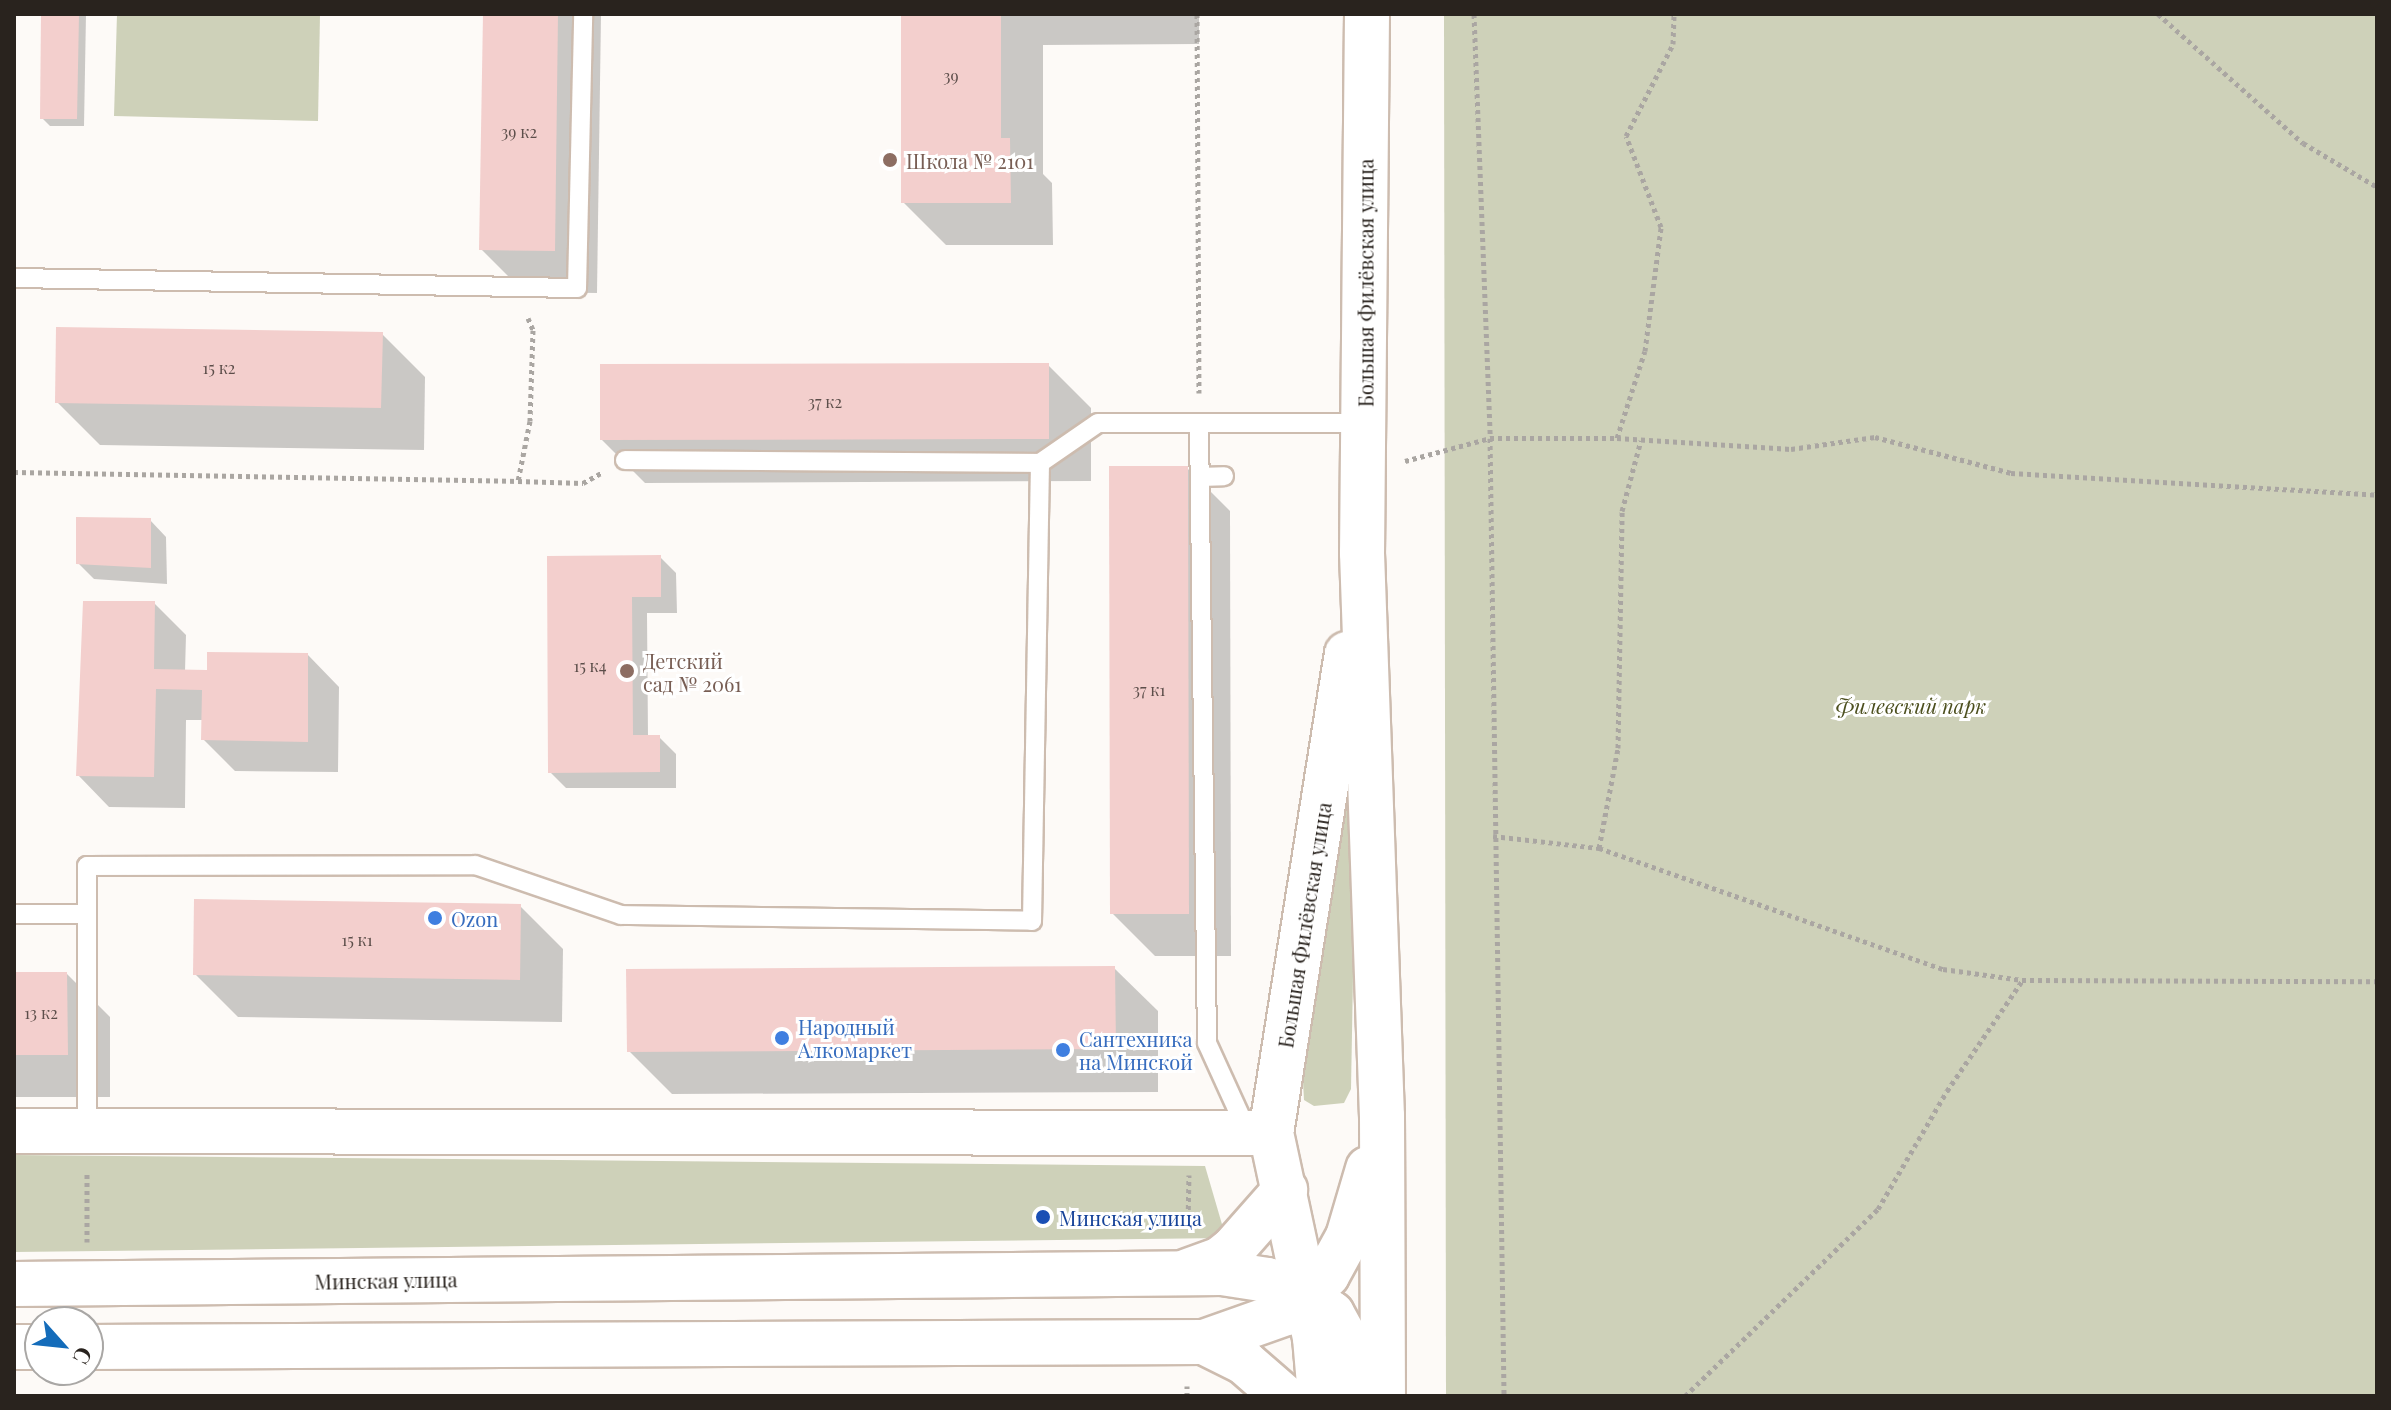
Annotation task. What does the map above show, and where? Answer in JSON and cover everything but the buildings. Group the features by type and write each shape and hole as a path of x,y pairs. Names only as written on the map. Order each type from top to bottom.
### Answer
{"street":[{"name":"Большая Филёвская улица","path":"1367,14 1362,553 1382,1116 1383,1396"},
{"name":"Большая Филёвская улица","path":"1320,1396 1315,1338 1285,1190 1260,1133 1362,553"},
{"name":"Большая Филёвская улица","path":"1204,1342 1270,1321 1327,1275 1348,1237 1382,1116"},
{"path":"14,1131 1260,1133"},
{"path":"1188,1254 1219,1260 1233,1249 1285,1190"},
{"name":"Минская улица","path":"14,1284 1188,1254 1306,1295 1332,1314 1342,1328 1361,1396"},
{"path":"104,1347 1204,1342 1244,1362 1283,1396"}],"lane":[{"path":"14,278 577,288 583,14"},
{"path":"625,460 1040,463 1098,423 1364,423"},
{"path":"1199,425 1207,1043 1260,1133"},
{"path":"87,1131 87,866 475,865 621,915 1032,921 1040,463"},
{"path":"1200,477 1224,476"},
{"path":"14,914 87,914"}],"path":[{"path":"1197,14 1199,425"},
{"path":"1474,14 1490,438 1493,836 1504,1396"},
{"path":"1617,438 1645,351 1661,227 1626,136 1673,44 1674,14"},
{"path":"2158,14 2303,143 2377,187"},
{"path":"516,288 533,330 530,421 518,481"},
{"path":"1363,478 1412,458 1490,438 1617,438 1791,449 1875,437 2011,473 2377,495"},
{"path":"1599,848 1618,748 1622,511 1641,440"},
{"path":"14,472 583,483 625,460"},
{"path":"1493,836 1599,848 1943,969 2022,980 2377,981"},
{"path":"1685,1396 1878,1209 1947,1091 2022,980"},
{"path":"87,1131 87,1283"},
{"path":"1188,1254 1189,1166"},
{"path":"1187,1386 1187,1396"}],"green space":[{"path":"117,14 320,15 318,121 114,116"},
{"name":"Филевский парк","path":"1444,14 2377,14 2377,1396 1446,1396"},
{"path":"1357,754 1351,1089 1344,1103 1314,1106 1304,1100 1301,1045 1338,761"},
{"path":"14,1155 1205,1166 1226,1238 14,1252"}],"place":[{"name":"Школа № 2101","path":"890,160"},
{"name":"Детский сад № 2061","path":"627,671"},
{"name":"Ozon","path":"435,918"},
{"name":"Народный Алкомаркет","path":"782,1038"},
{"name":"Сантехника на Минской","path":"1063,1050"},
{"name":"Минская улица","path":"1043,1217"}]}
